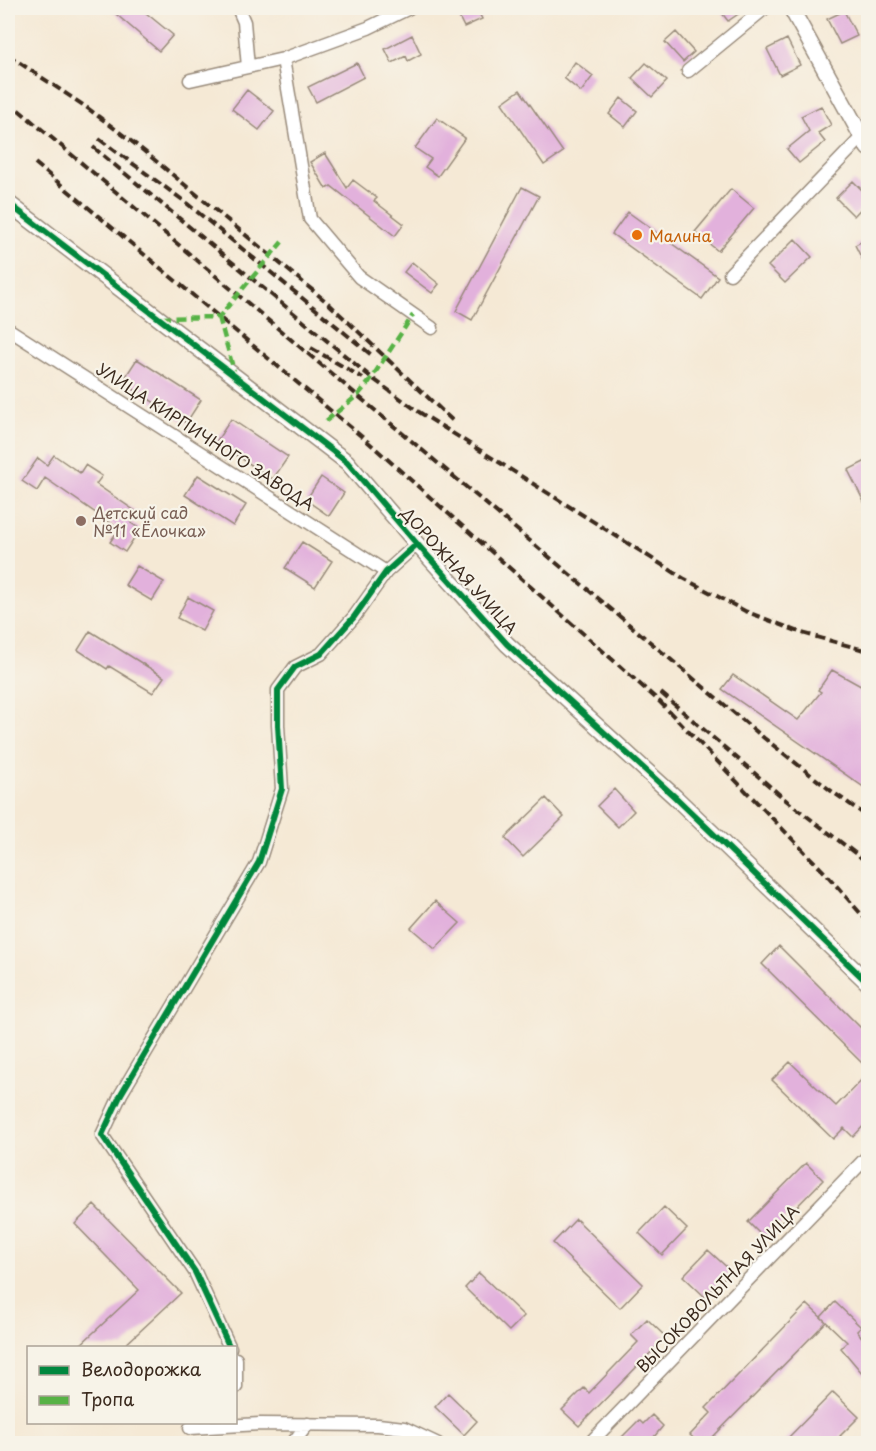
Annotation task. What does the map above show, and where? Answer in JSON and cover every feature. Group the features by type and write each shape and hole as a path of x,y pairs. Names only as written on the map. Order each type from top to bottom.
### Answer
{"street":[{"path":"238,8 244,22 248,67"},
{"path":"189,80 283,59 368,28 409,8"},
{"path":"688,71 765,8"},
{"path":"730,274 866,139 791,8"},
{"path":"283,59 310,219 359,277 432,328"},
{"name":"ДОРОЖНАЯ УЛИЦА","path":"8,203 347,462 507,644 675,797 868,983"},
{"name":"УЛИЦА КИРПИЧНОГО ЗАВОДА","path":"8,329 386,572"},
{"path":"230,1346 195,1272 102,1135 121,1094 258,862 282,789 278,690 295,667 321,654 354,617 386,572 417,544"},
{"name":"ВЫСОКОВОЛЬТНАЯ УЛИЦА","path":"589,1443 868,1156"},
{"path":"190,1428 210,1425 260,1424 378,1425 404,1428 438,1443"},
{"path":"292,1443 308,1424"}],"green space":[{"path":"316,1437 392,1437 389,1443 304,1443"}],"building":[{"path":"109,8 151,8 146,13 173,35 159,51"},
{"path":"467,8 476,8 482,19 464,27 457,13"},
{"path":"718,8 747,8 728,21"},
{"path":"844,11 857,36 840,44 827,19"},
{"path":"676,32 694,52 683,62 665,42"},
{"path":"412,35 421,54 408,61 406,56 392,63 385,49"},
{"path":"787,39 800,65 780,75 767,49"},
{"path":"575,62 593,76 581,92 564,78"},
{"path":"357,63 364,77 316,102 308,87"},
{"path":"646,63 667,81 652,97 632,78"},
{"path":"247,90 274,111 259,130 232,109"},
{"path":"520,90 563,152 544,165 502,103"},
{"path":"621,98 637,111 625,127 609,114"},
{"path":"821,106 831,125 818,133 825,142 799,163 787,149 809,131 801,116"},
{"path":"437,118 465,138 438,176 425,167 431,159 415,148"},
{"path":"325,153 347,188 353,180 377,198 374,201 404,224 395,236 331,186 326,189 310,162"},
{"path":"853,181 868,196 868,201 854,216 836,198"},
{"path":"522,187 539,196 472,320 456,311"},
{"path":"731,189 754,208 718,251 695,232"},
{"path":"628,212 718,277 702,299 612,234"},
{"path":"868,238 868,271 855,245"},
{"path":"795,239 812,257 785,283 768,266"},
{"path":"412,262 439,284 432,293 404,272"},
{"path":"137,359 201,400 186,423 122,382"},
{"path":"231,419 288,457 273,479 216,442"},
{"path":"54,455 80,473 85,465 102,476 96,484 138,513 131,523 140,529 125,552 110,542 119,529 45,478 37,491 22,481 38,458 47,465"},
{"path":"868,460 868,510 848,470"},
{"path":"198,475 246,505 233,526 185,495"},
{"path":"321,477 344,493 329,516 306,500"},
{"path":"302,542 332,561 315,587 285,568"},
{"path":"137,566 164,582 152,601 125,585"},
{"path":"188,597 213,611 202,631 177,618"},
{"path":"90,631 164,677 153,693 109,666 107,669 78,650"},
{"path":"832,670 868,690 868,790 722,689 733,675 798,720 821,692 818,690"},
{"path":"614,789 634,811 618,827 597,806"},
{"path":"546,798 564,817 523,857 505,838"},
{"path":"435,901 460,923 435,949 411,928"},
{"path":"779,946 868,1035 868,1069 762,964"},
{"path":"790,1062 836,1106 868,1073 868,1121 853,1137 844,1128 833,1139 772,1080"},
{"path":"806,1163 823,1180 765,1239 748,1222"},
{"path":"94,1205 181,1293 124,1346 79,1346 139,1290 75,1224"},
{"path":"664,1207 687,1229 662,1255 639,1233"},
{"path":"576,1219 643,1284 620,1308 553,1243"},
{"path":"708,1250 731,1271 705,1297 683,1276"},
{"path":"479,1273 524,1316 509,1331 465,1288"},
{"path":"835,1302 861,1327 857,1331 868,1345 868,1380 841,1348 847,1342 821,1317"},
{"path":"807,1304 826,1322 707,1443 699,1443 690,1435 711,1413 706,1408"},
{"path":"647,1319 666,1337 579,1426 562,1410 584,1388 589,1393 638,1342 631,1335"},
{"path":"833,1392 859,1417 840,1436 848,1443 783,1443"},
{"path":"448,1393 477,1421 464,1435 435,1407"},
{"path":"652,1415 663,1426 649,1443 616,1443 639,1420 643,1424"}],"railway":[{"path":"8,55 86,107 139,147 328,303 454,422"},
{"path":"8,101 764,738 868,817"},
{"path":"99,139 184,201 374,357"},
{"path":"93,147 372,378 419,412 683,578 745,611 802,633 868,651"},
{"path":"35,163 367,441 660,702 827,875 868,922"},
{"path":"311,348 363,378"},
{"path":"661,693 787,801 868,863"}],"marked path":[{"path":"161,318 219,317 282,242"},
{"path":"326,421 358,395 369,382 413,315"},
{"path":"219,317 235,375"}],"cycle path":[{"path":"8,203 347,462 507,644 675,797 868,983"},
{"path":"229,1346 195,1272 102,1135 121,1094 259,862 282,789 278,690 295,667 321,654 354,617 386,572 417,544"}],"place":[{"name":"Малина","path":"637,235"},
{"name":"Детский сад №11 «Ёлочка»","path":"81,521"}]}
